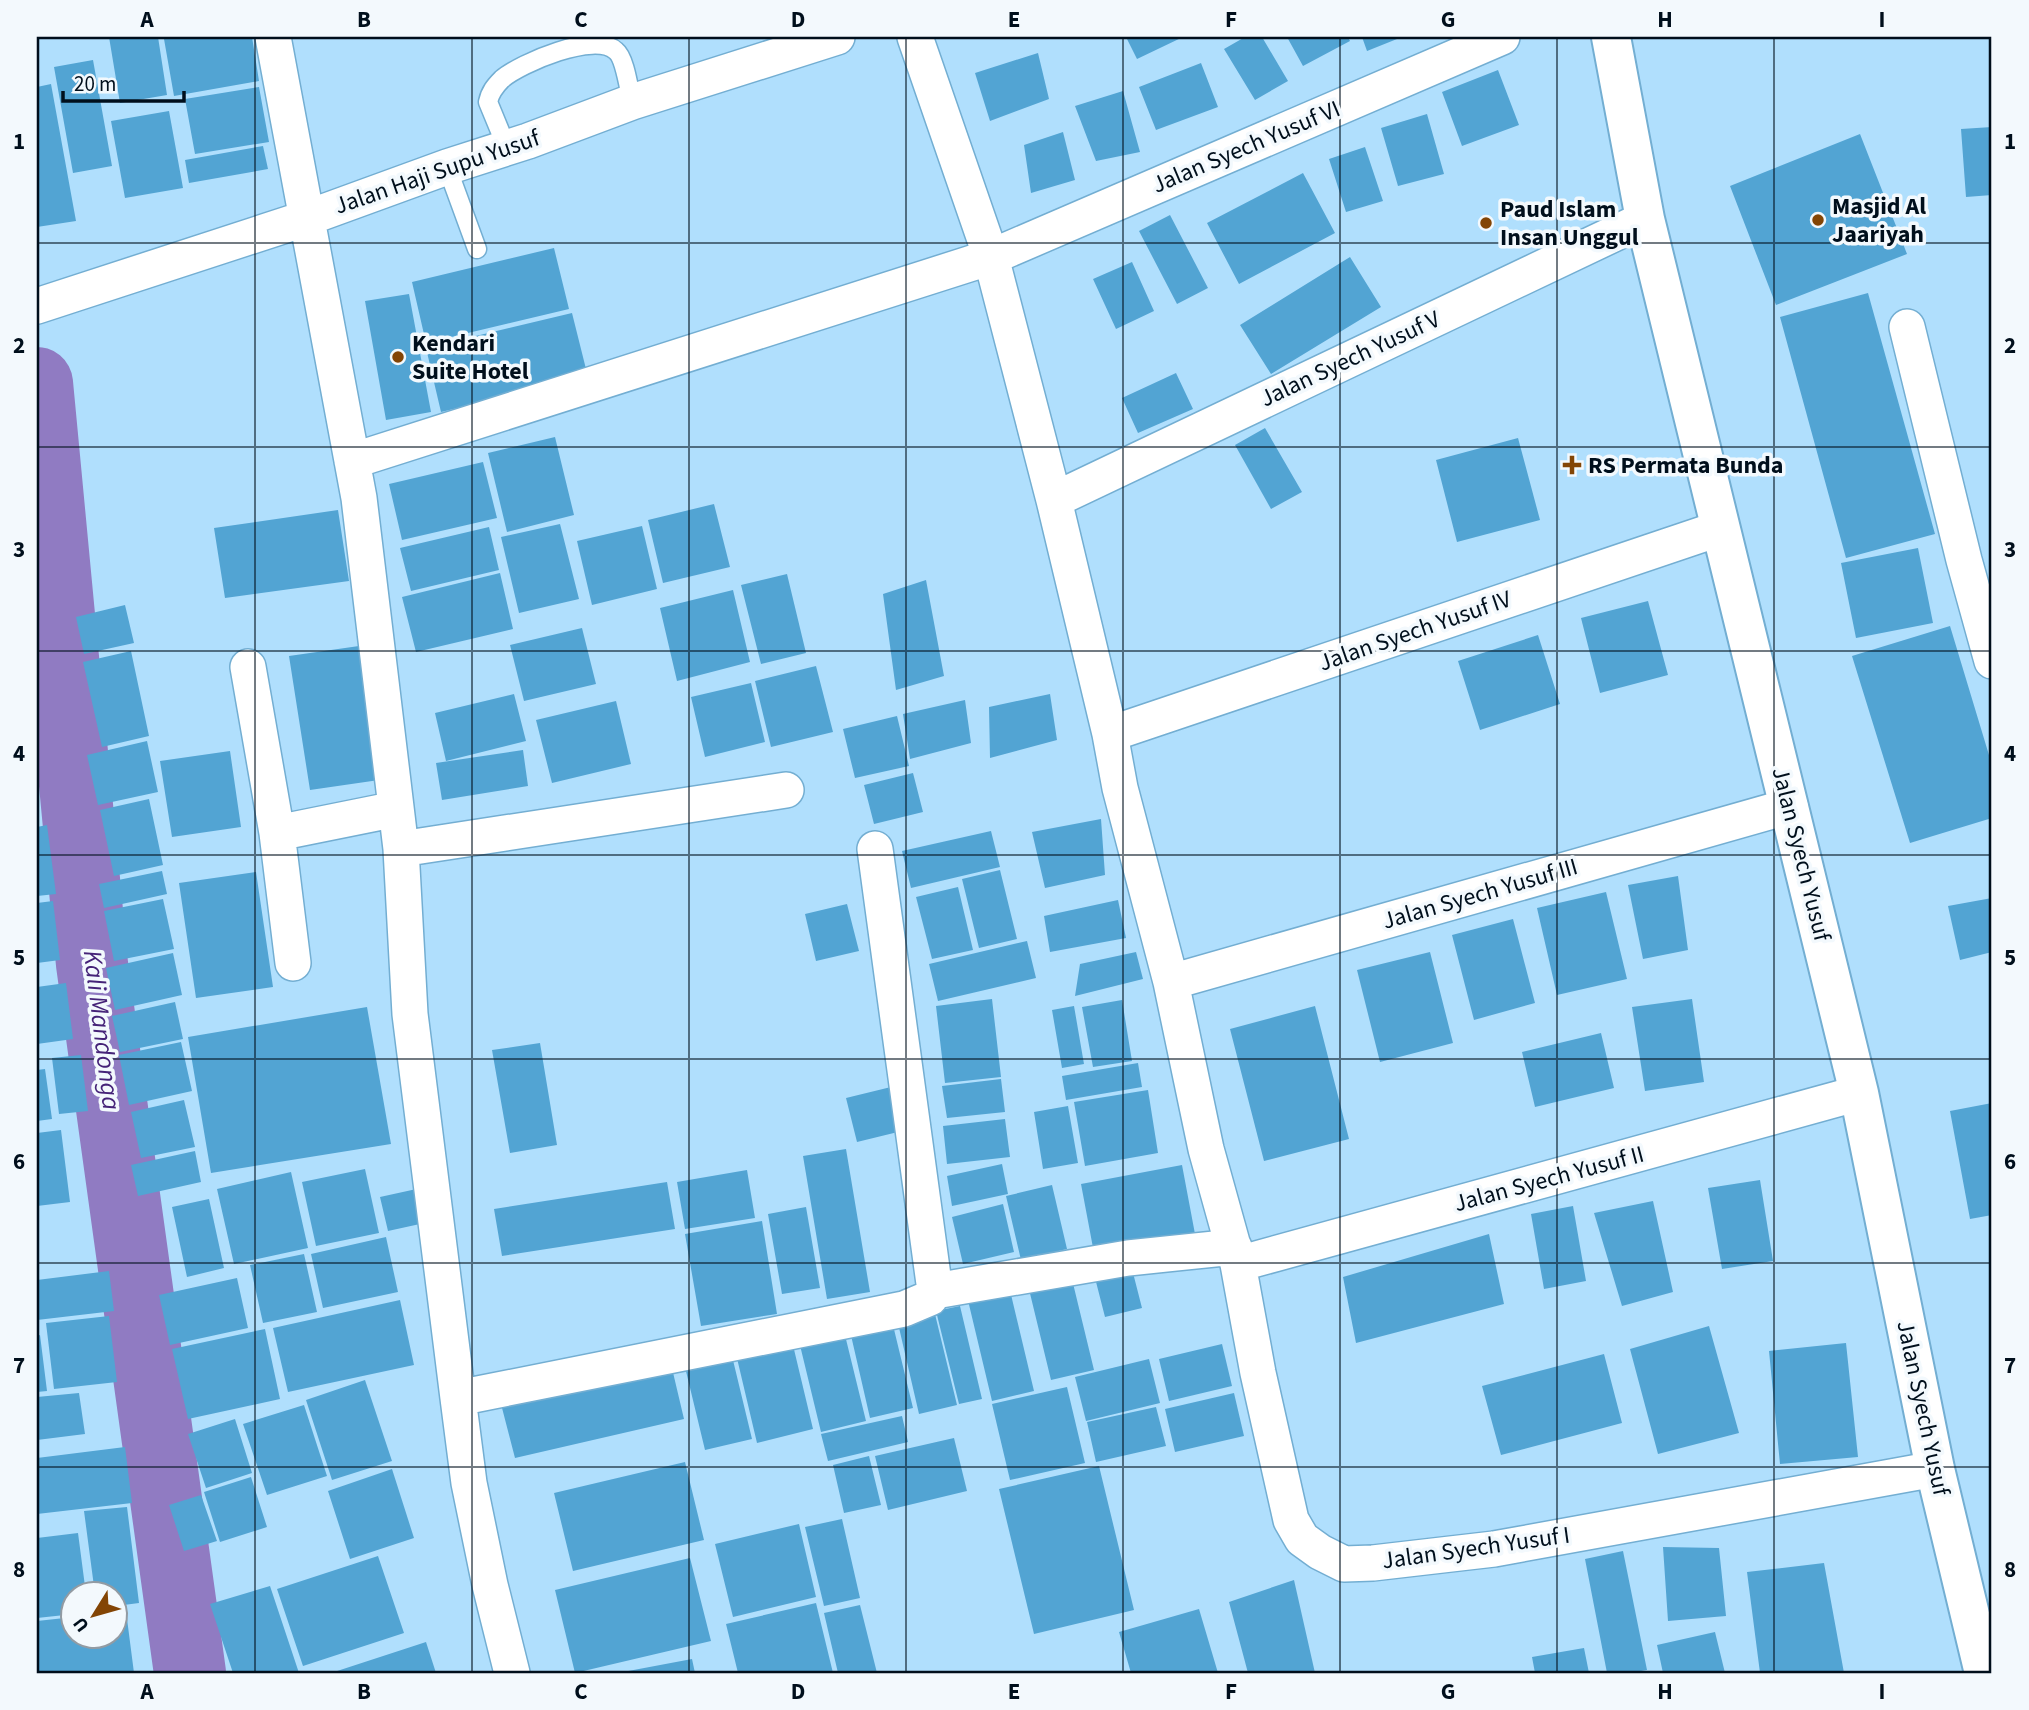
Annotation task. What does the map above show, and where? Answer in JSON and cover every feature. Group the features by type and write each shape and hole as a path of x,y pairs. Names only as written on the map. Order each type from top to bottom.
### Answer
{"street":[{"path":"273,37 359,498 401,849 410,1014 458,1398 472,1496 512,1673"},
{"name":"Jalan Haji Supu Yusuf","path":"37,306 307,218 632,102 837,37"},
{"name":"Jalan Syech Yusuf I","path":"915,37 990,257 1054,500 1121,788 1171,982 1206,1149 1236,1256 1258,1373 1292,1520 1302,1539 1344,1564 1373,1563 1494,1549 1935,1469"},
{"name":"Jalan Syech Yusuf VI","path":"352,461 990,257 1502,37"},
{"name":"Jalan Syech Yusuf","path":"1611,37 1645,219 1859,1093 1935,1469 1984,1673"},
{"name":"Jalan Syech Yusuf V","path":"1054,500 1645,219"},
{"path":"1906,327 1992,661"},
{"name":"Jalan Syech Yusuf IV","path":"1110,734 1721,528"},
{"path":"248,667 277,833 293,963"},
{"path":"401,849 786,790"},
{"name":"Jalan Syech Yusuf III","path":"1171,982 1790,806"},
{"path":"277,833 396,809"},
{"path":"458,1398 904,1310 929,1298 935,1291 875,849"},
{"name":"Jalan Syech Yusuf II","path":"935,1291 1128,1258 1236,1256 1859,1093"}],"lane":[{"path":"507,148 488,102 489,95 505,77 564,49 596,43 614,48 620,55 632,102"},
{"path":"447,167 477,249"}],"building":[{"path":"109,37 158,37 167,95 120,103"},
{"path":"252,37 259,81 174,96 164,39"},
{"path":"1126,37 1183,37 1137,59"},
{"path":"1245,37 1262,37 1288,81 1255,100 1224,49"},
{"path":"1287,37 1348,37 1350,41 1303,66"},
{"path":"1362,37 1402,37 1367,51"},
{"path":"1038,53 1049,99 990,121 975,73"},
{"path":"93,60 112,166 73,173 54,67"},
{"path":"1201,63 1218,107 1156,130 1139,87"},
{"path":"1498,70 1519,125 1462,146 1442,92"},
{"path":"51,84 76,221 37,227 37,87"},
{"path":"259,87 269,142 195,154 185,99"},
{"path":"1123,91 1140,152 1096,161 1075,106"},
{"path":"169,111 183,188 125,198 111,121"},
{"path":"1427,114 1444,174 1398,186 1381,128"},
{"path":"1992,127 1992,195 1966,197 1961,129"},
{"path":"1063,132 1075,180 1031,193 1024,145"},
{"name":"Masjid Al Jaariyah","path":"1860,134 1907,254 1776,305 1730,186"},
{"path":"263,146 268,169 189,183 185,160"},
{"path":"1365,147 1383,201 1346,212 1329,159"},
{"path":"1303,173 1335,233 1239,284 1207,223"},
{"path":"1170,215 1208,288 1177,304 1139,231"},
{"path":"554,248 569,309 426,343 412,282"},
{"path":"1350,257 1381,307 1271,374 1240,325"},
{"path":"1132,262 1154,311 1116,329 1093,279"},
{"path":"1868,293 1935,534 1846,558 1780,317"},
{"name":"Kendari Suite Hotel","path":"409,294 431,412 386,420 365,301"},
{"path":"572,313 588,377 441,412 426,348"},
{"path":"1176,373 1193,409 1138,433 1122,398"},
{"path":"1265,428 1302,492 1271,509 1235,445"},
{"path":"555,437 574,515 507,532 488,453"},
{"path":"1518,438 1540,520 1457,542 1436,460"},
{"path":"483,462 497,518 402,540 389,484"},
{"path":"714,504 730,567 663,583 648,520"},
{"path":"338,510 349,581 225,598 214,528"},
{"path":"560,524 579,599 519,613 501,537"},
{"path":"642,526 657,589 592,605 577,541"},
{"path":"489,527 499,570 411,591 400,548"},
{"path":"1918,548 1933,623 1856,638 1841,563"},
{"path":"500,573 513,629 416,652 402,597"},
{"path":"787,574 806,653 761,664 741,585"},
{"path":"926,580 944,676 896,690 883,594"},
{"path":"733,590 750,662 677,681 660,608"},
{"path":"1648,601 1668,675 1600,693 1581,618"},
{"path":"125,605 134,643 84,654 76,617"},
{"path":"1950,626 1992,765 1992,818 1910,843 1852,656"},
{"path":"582,628 596,684 524,701 510,645"},
{"path":"1538,635 1560,704 1480,730 1458,661"},
{"path":"359,646 379,780 310,790 289,656"},
{"path":"131,651 149,736 102,747 83,662"},
{"path":"816,666 833,732 771,747 755,681"},
{"path":"751,683 765,742 705,757 691,697"},
{"path":"514,694 526,741 446,761 435,713"},
{"path":"1050,694 1057,740 990,758 989,707"},
{"path":"965,700 971,743 910,759 903,714"},
{"path":"616,701 631,764 552,783 536,720"},
{"path":"897,716 909,766 855,778 843,729"},
{"path":"147,741 158,792 98,805 87,755"},
{"path":"523,750 528,786 442,800 436,763"},
{"path":"230,751 241,827 172,837 160,761"},
{"path":"913,773 923,812 874,824 864,785"},
{"path":"149,799 163,865 114,876 100,810"},
{"path":"1101,819 1105,875 1045,888 1032,832"},
{"path":"47,825 56,894 37,896 37,827"},
{"path":"991,831 1000,867 911,888 902,851"},
{"path":"1000,870 1017,939 979,948 962,879"},
{"path":"162,871 167,894 104,908 99,884"},
{"path":"256,872 273,987 196,998 179,883"},
{"path":"1678,876 1688,950 1643,959 1628,885"},
{"path":"958,887 973,950 932,959 916,897"},
{"path":"1606,892 1627,979 1557,995 1537,908"},
{"path":"1992,898 1992,952 1960,960 1948,906"},
{"path":"163,899 174,949 114,961 104,911"},
{"path":"1118,900 1126,938 1050,952 1044,916"},
{"path":"53,901 60,960 37,963 37,903"},
{"path":"847,904 859,951 816,961 805,914"},
{"path":"1513,919 1535,1003 1474,1020 1452,935"},
{"path":"1027,941 1036,978 938,1001 929,964"},
{"path":"1136,952 1143,979 1075,996 1080,964"},
{"path":"1430,952 1453,1043 1380,1062 1357,970"},
{"path":"173,953 182,995 115,1010 106,968"},
{"path":"66,983 73,1039 37,1044 37,987"},
{"path":"992,999 1001,1077 945,1083 936,1006"},
{"path":"1692,999 1704,1082 1645,1091 1632,1007"},
{"path":"1122,1000 1132,1061 1093,1067 1082,1007"},
{"path":"175,1002 183,1039 120,1052 112,1016"},
{"path":"1074,1006 1084,1064 1062,1068 1052,1010"},
{"path":"1315,1006 1349,1139 1264,1161 1230,1029"},
{"path":"367,1007 391,1144 211,1173 188,1037"},
{"path":"1601,1033 1614,1088 1535,1107 1522,1052"},
{"path":"181,1042 192,1091 129,1105 119,1055"},
{"path":"540,1043 557,1145 510,1153 492,1050"},
{"path":"81,1055 88,1111 59,1114 52,1058"},
{"path":"1138,1063 1142,1087 1066,1100 1062,1076"},
{"path":"45,1069 52,1119 37,1121 37,1070"},
{"path":"1001,1079 1005,1112 947,1118 942,1086"},
{"path":"891,1087 902,1131 857,1142 846,1098"},
{"path":"1148,1090 1158,1153 1085,1166 1074,1102"},
{"path":"184,1100 195,1147 141,1158 131,1112"},
{"path":"1992,1103 1992,1215 1970,1219 1950,1111"},
{"path":"1068,1106 1078,1163 1043,1169 1034,1112"},
{"path":"1005,1119 1010,1157 947,1164 943,1126"},
{"path":"61,1130 70,1202 37,1206 37,1133"},
{"path":"846,1149 870,1292 827,1299 803,1156"},
{"path":"195,1151 201,1182 138,1196 131,1165"},
{"path":"1002,1164 1008,1194 952,1206 947,1176"},
{"path":"1182,1165 1195,1234 1094,1253 1081,1184"},
{"path":"365,1169 379,1233 316,1246 302,1182"},
{"path":"747,1170 755,1218 685,1229 677,1182"},
{"path":"291,1172 308,1248 234,1264 217,1189"},
{"path":"1760,1180 1773,1261 1722,1269 1708,1188"},
{"path":"667,1182 675,1229 502,1256 494,1209"},
{"path":"1052,1185 1067,1249 1021,1260 1006,1196"},
{"path":"421,1188 429,1222 388,1231 380,1197"},
{"path":"209,1199 224,1268 187,1277 172,1207"},
{"path":"1653,1201 1673,1292 1622,1306 1594,1213"},
{"path":"1003,1204 1014,1252 963,1264 952,1217"},
{"path":"1573,1206 1586,1281 1544,1289 1531,1214"},
{"path":"806,1207 820,1288 782,1294 768,1214"},
{"path":"762,1221 777,1314 701,1326 685,1234"},
{"path":"1489,1234 1504,1304 1356,1343 1343,1277"},
{"path":"386,1237 398,1292 323,1308 311,1254"},
{"path":"304,1254 317,1312 263,1323 250,1265"},
{"path":"1131,1265 1142,1308 1105,1317 1094,1274"},
{"path":"109,1271 114,1311 37,1320 37,1280"},
{"path":"1070,1271 1094,1370 1051,1380 1027,1281"},
{"path":"237,1278 248,1328 170,1345 159,1295"},
{"path":"1008,1282 1034,1391 992,1401 966,1292"},
{"path":"400,1300 414,1365 288,1392 273,1328"},
{"path":"960,1306 982,1399 959,1404 936,1311"},
{"path":"934,1310 957,1405 919,1414 897,1319"},
{"path":"109,1316 117,1382 54,1389 46,1323"},
{"path":"892,1321 913,1408 870,1418 850,1331"},
{"path":"1709,1326 1739,1433 1658,1454 1630,1349"},
{"path":"843,1327 866,1421 821,1432 798,1337"},
{"path":"265,1329 280,1399 188,1419 172,1349"},
{"path":"40,1335 47,1391 37,1392 37,1336"},
{"path":"792,1341 813,1429 757,1443 736,1354"},
{"path":"1846,1343 1858,1457 1780,1464 1769,1351"},
{"path":"1222,1344 1232,1386 1169,1401 1159,1359"},
{"path":"1604,1354 1622,1423 1501,1455 1482,1386"},
{"path":"732,1356 752,1439 705,1450 685,1367"},
{"path":"1149,1359 1160,1403 1086,1421 1075,1377"},
{"path":"671,1364 684,1419 515,1458 501,1404"},
{"path":"365,1380 392,1461 332,1480 306,1400"},
{"path":"1067,1387 1085,1463 1010,1480 992,1404"},
{"path":"79,1393 85,1434 37,1440 37,1397"},
{"path":"1234,1393 1244,1436 1175,1452 1165,1409"},
{"path":"304,1405 327,1476 267,1495 243,1424"},
{"path":"1156,1407 1166,1446 1096,1462 1087,1422"},
{"path":"902,1416 908,1442 828,1461 821,1434"},
{"path":"235,1419 252,1473 206,1488 188,1434"},
{"path":"954,1438 967,1491 888,1510 875,1456"},
{"path":"125,1447 132,1503 37,1514 37,1458"},
{"path":"869,1456 881,1505 844,1513 833,1465"},
{"path":"685,1462 704,1540 573,1571 554,1493"},
{"path":"1099,1466 1134,1610 1034,1634 999,1489"},
{"path":"392,1469 414,1538 350,1559 328,1491"},
{"path":"251,1477 267,1527 220,1542 204,1492"},
{"path":"201,1495 217,1541 184,1551 169,1505"},
{"path":"127,1507 139,1603 130,1604 130,1580 93,1580 84,1511"},
{"path":"842,1519 860,1598 824,1606 805,1527"},
{"path":"799,1524 816,1597 733,1617 715,1544"},
{"path":"78,1533 84,1580 60,1580 60,1616 37,1618 37,1538"},
{"path":"1663,1547 1719,1548 1726,1616 1668,1621"},
{"path":"1623,1551 1647,1670 1607,1673 1585,1559"},
{"path":"378,1556 404,1633 303,1666 277,1589"},
{"path":"690,1558 711,1641 575,1673 555,1590"},
{"path":"1824,1563 1844,1673 1760,1673 1747,1572"},
{"path":"1294,1580 1315,1673 1248,1673 1229,1602"},
{"path":"270,1586 299,1673 233,1673 210,1604"},
{"path":"816,1603 833,1673 738,1673 726,1624"},
{"path":"860,1605 877,1673 838,1673 824,1613"},
{"path":"1199,1609 1218,1673 1131,1673 1119,1632"},
{"path":"60,1619 60,1650 130,1650 130,1642 134,1673 37,1673 37,1621"},
{"path":"1715,1632 1725,1673 1663,1673 1657,1645"},
{"path":"426,1642 436,1673 331,1673"},
{"path":"1584,1648 1589,1673 1535,1673 1532,1657"},
{"path":"692,1659 695,1673 623,1673 623,1672"}],"waterway":[{"name":"Kali Mandonga","path":"37,383 92,964 190,1673"}],"place":[{"name":"Masjid Al Jaariyah","path":"1818,220"},
{"name":"Paud Islam Insan Unggul","path":"1486,223"},
{"name":"Kendari Suite Hotel","path":"398,357"},
{"name":"RS Permata Bunda","path":"1572,465"}]}
